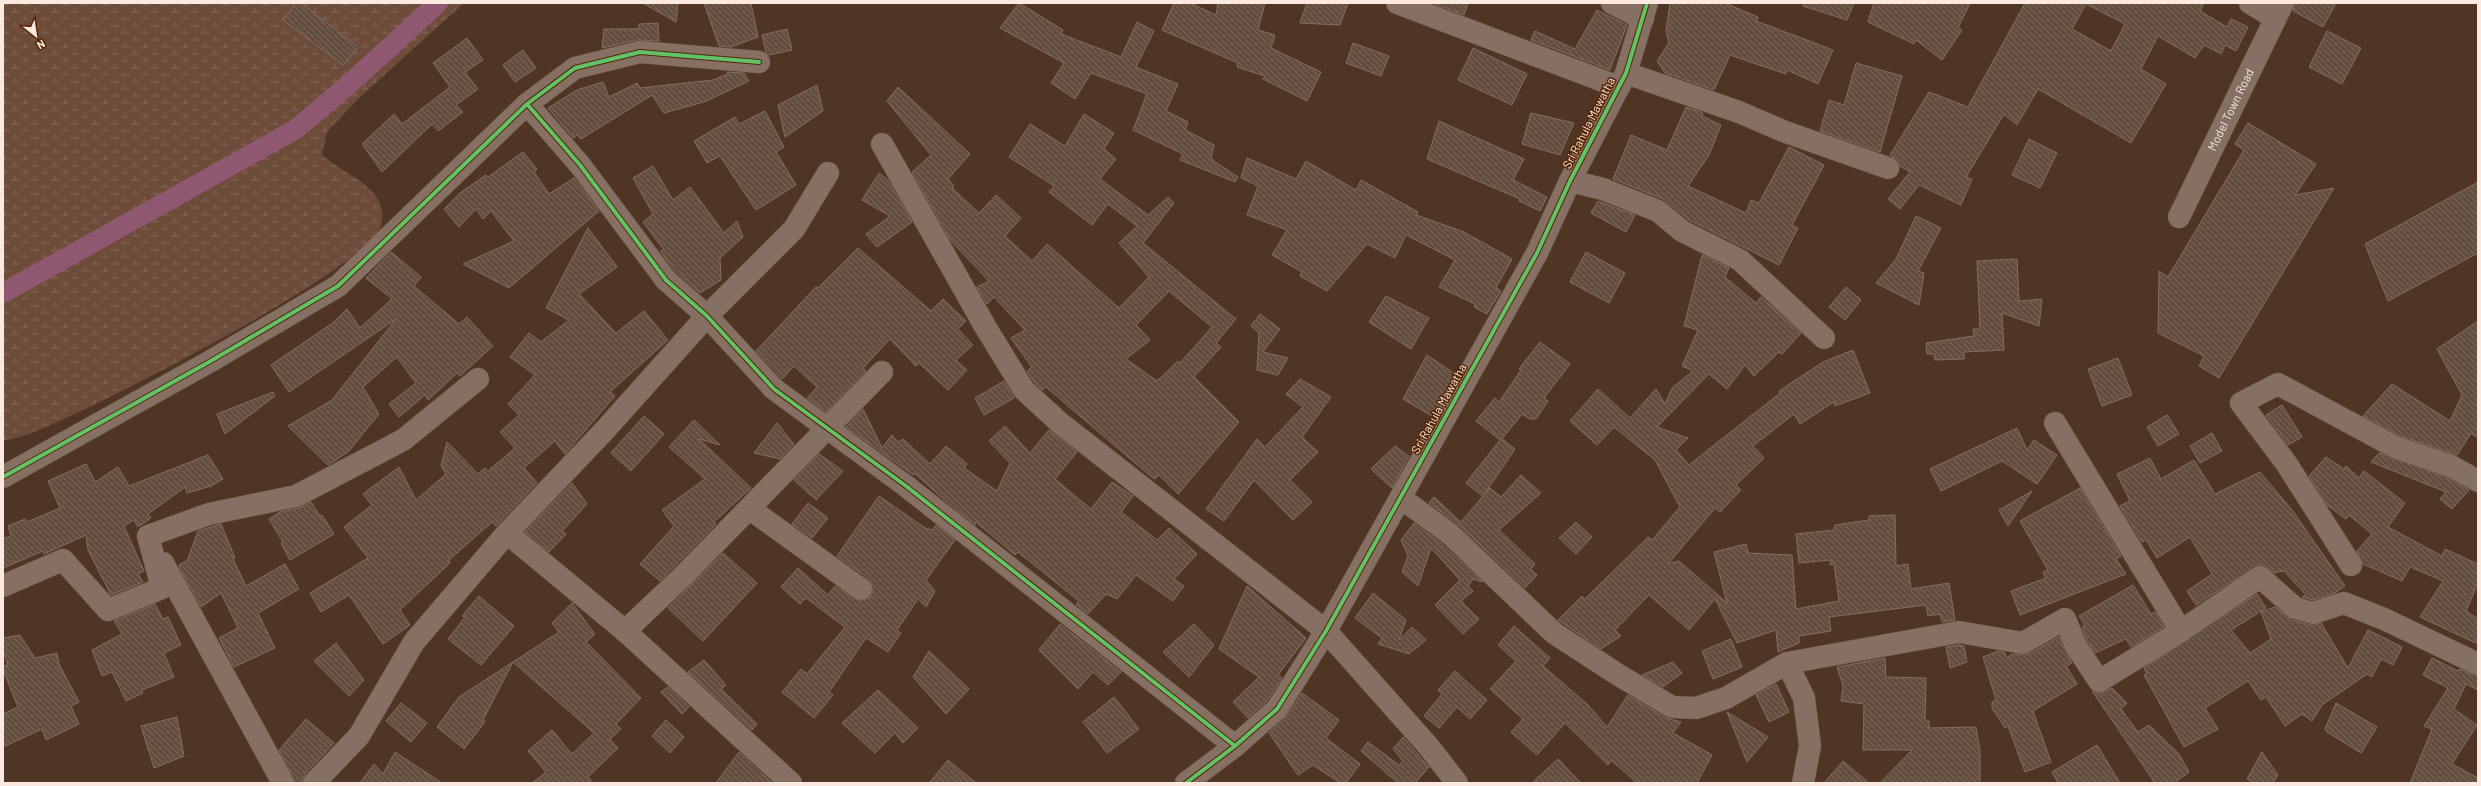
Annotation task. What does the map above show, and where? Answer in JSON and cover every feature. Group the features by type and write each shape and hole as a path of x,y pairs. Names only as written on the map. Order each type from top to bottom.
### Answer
{"street":[{"path":"1397,3 1622,80 1739,112 1783,131 1888,168"},
{"path":"1612,3 1645,11"},
{"path":"2250,3 2279,11"},
{"name":"Sri Rahula Mawatha","path":"1186,783 1235,746 1277,710 1326,631 1537,252 1570,181 1622,80 1645,11"},
{"name":"Model Town Road","path":"2179,216 2279,11"},
{"path":"3,477 209,362 338,286 527,104 575,68 640,52 759,62"},
{"path":"527,104 580,165 666,280 707,316 774,389 912,491 1235,746"},
{"path":"882,144 986,328 1024,390 1060,423 1326,631 1429,747 1457,783"},
{"path":"314,783 359,736 414,642 507,533 604,431 707,316 794,229 828,173"},
{"path":"1570,181 1603,190 1658,211 1682,231 1740,260 1824,338"},
{"path":"625,631 750,508 882,372"},
{"path":"148,536 209,514 296,496 403,440 478,380"},
{"path":"2351,565 2286,463 2240,404 2278,384 2394,447 2451,466 2478,481"},
{"path":"2055,423 2181,631"},
{"path":"1401,498 1450,534 1554,633 1617,674 1672,707 1696,708 1726,698 1787,663 1959,632 2023,643 2065,619 2076,646 2099,680 2129,664 2181,631 2260,577 2295,608 2313,613 2344,603 2384,619 2478,664"},
{"path":"750,508 861,589"},
{"path":"507,533 625,631 791,783"},
{"path":"3,586 63,560 108,610 162,588 148,536"},
{"path":"148,536 283,783"},
{"path":"1787,663 1804,698 1810,746 1803,783"}],"green space":[{"path":"3,3 464,3 360,97 327,132 322,155 363,183 379,201 382,213 381,226 365,246 328,274 278,306 219,340 102,401 56,423 26,435 3,441"}],"building":[{"path":"296,3 301,3 358,47 343,65 283,20"},
{"path":"643,3 678,3 676,22"},
{"path":"704,3 751,3 758,37 731,47 719,46"},
{"path":"1019,3 1063,30 1061,34 1121,57 1137,22 1154,31 1136,67 1178,84 1166,111 1188,122 1185,130 1214,145 1211,159 1238,177 1235,182 1180,160 1183,154 1133,130 1147,94 1091,73 1075,99 1051,83 1064,63 1000,28"},
{"path":"1174,3 1190,3 1216,15 1218,3 1265,3 1258,30 1275,35 1271,48 1321,72 1307,101 1263,79 1265,76 1237,67 1238,63 1162,30"},
{"path":"1307,3 1348,3 1340,25 1300,23"},
{"path":"1432,3 1468,3 1464,15"},
{"path":"1670,3 1725,3 1758,17 1756,21 1833,50 1818,84 1787,70 1786,74 1730,55 1714,90 1665,73 1657,61 1669,43 1666,31"},
{"path":"1804,3 1854,3 1847,20 1803,6"},
{"path":"1874,3 1970,3 1958,28 1962,30 1942,60 1916,40 1914,44 1868,22"},
{"path":"2025,3 2204,3 2200,11 2227,27 2231,19 2248,27 2236,51 2225,45 2221,54 2204,45 2195,58 2158,36 2141,69 2166,84 2131,143 2038,89 2017,125 2004,114 1966,177 1972,179 1961,205 1919,185 1900,209 1888,199 1910,172 1900,166 1897,160 1890,155 1929,92 1968,107","holes":["2086,4 2125,24 2111,51 2072,29"]},
{"path":"2295,3 2336,3 2323,27 2293,11"},
{"path":"1597,10 1627,25 1610,70 1531,40 1535,31 1575,49"},
{"path":"658,23 659,41 637,40 602,48 604,29 639,29 639,24"},
{"path":"787,29 792,50 769,55 766,52 762,35"},
{"path":"2327,31 2361,48 2342,84 2309,67"},
{"path":"467,38 483,60 465,72 478,89 456,105 463,112 438,131 432,124 382,172 362,144 394,114 402,124 450,87 433,63"},
{"path":"1353,43 1389,56 1381,76 1346,63"},
{"path":"1473,48 1527,74 1512,105 1458,80"},
{"path":"523,50 536,68 515,82 503,65"},
{"path":"1856,63 1902,76 1880,152 1820,131 1829,100 1844,105"},
{"path":"727,72 744,73 749,81 704,102 664,113 652,95 581,139 577,135 573,138 548,108 577,90 603,82 609,97 637,83 640,88 713,80 728,74"},
{"path":"817,85 823,111 785,137 778,105"},
{"path":"898,87 970,154 948,179 954,186 952,188 979,213 996,195 1021,218 1005,236 1032,261 1047,244 1119,308 1149,277 1119,243 1137,226 1108,204 1092,225 1049,192 1054,186 1009,157 1030,124 1065,146 1084,114 1114,133 1104,149 1116,159 1100,179 1148,215 1168,197 1174,203 1143,243 1236,319 1216,343 1221,347 1194,377 1239,422 1178,494 1159,475 1155,479 1148,474 1046,387 1042,390 1034,382 1027,371 1032,367 1011,338 1025,330 994,297 987,304 977,287 989,281 951,241 912,172 931,155 887,101","holes":["1169,291 1212,327 1180,363 1178,361 1157,381 1126,359 1150,340 1136,325"]},
{"path":"1686,107 1703,113 1702,116 1721,125 1709,155 1688,186 1746,213 1751,200 1759,203 1789,147 1824,165 1792,225 1798,228 1779,265 1689,220 1663,199 1613,179 1631,135 1667,150"},
{"path":"765,111 784,147 776,152 796,185 756,210 720,156 707,163 694,141 735,117 739,124"},
{"path":"1531,113 1574,123 1560,155 1522,144"},
{"path":"1439,121 1524,159 1513,180 1547,197 1540,211 1519,201 1520,199 1427,159"},
{"path":"2248,123 2316,164 2295,195 2334,188 2219,378 2199,366 2204,356 2158,333 2159,271 2168,277 2244,150 2235,144"},
{"path":"2029,139 2057,153 2040,188 2012,175"},
{"path":"523,152 537,169 534,172 549,194 574,178 599,211 509,288 463,264 514,241 491,211 483,219 476,209 459,227 444,209 460,193 486,175 488,177"},
{"path":"1247,158 1296,179 1306,161 1356,190 1361,180 1418,212 1416,215 1464,232 1512,259 1496,288 1501,291 1487,314 1474,307 1475,304 1439,287 1455,260 1406,235 1395,258 1367,244 1327,291 1300,276 1302,272 1272,255 1287,230 1247,215 1258,186 1241,178"},
{"path":"653,166 673,200 690,187 724,233 737,221 743,237 720,258 721,280 700,293 675,271 660,251 664,250 643,222 653,214 633,178"},
{"path":"879,173 888,180 912,222 877,247 866,234 890,216 862,200"},
{"path":"2478,182 2478,253 2388,301 2365,244"},
{"path":"1598,201 1635,215 1626,232 1591,213"},
{"path":"1916,216 1941,228 1918,271 1924,273 1919,305 1876,283 1896,259"},
{"path":"588,228 617,267 579,294 616,333 644,311 668,340 610,392 615,396 565,454 555,441 524,468 537,483 496,526 492,522 449,560 450,563 400,610 410,625 383,644 349,595 321,612 310,593 368,558 344,527 372,505 363,494 399,467 416,500 446,474 441,466 447,442 478,474 485,468 488,471 515,448 500,432 519,415 508,404 535,375 510,357 529,333 541,342 569,320 546,308"},
{"path":"858,248 931,311 943,299 966,321 958,329 973,345 956,360 967,370 948,390 919,363 916,366 890,339 863,368 866,371 826,412 807,398 817,387 794,366 782,379 756,351 816,287 818,288"},
{"path":"391,252 421,277 414,286 459,324 467,317 493,346 460,376 457,373 428,400 425,395 399,417 389,404 416,383 397,357 363,387 379,414 348,452 328,465 288,426 332,400 396,319 289,392 271,365 334,322 347,309 360,328 392,299 366,278"},
{"path":"1586,252 1625,273 1609,303 1570,282"},
{"path":"1702,255 1729,268 1725,277 1756,303 1761,297 1801,333 1782,354 1779,352 1754,376 1745,365 1727,389 1709,374 1657,427 1688,438 1676,450 1689,465 1780,393 1779,391 1823,362 1853,350 1870,393 1835,406 1834,402 1800,424 1794,414 1753,446 1764,458 1736,485 1741,490 1720,512 1715,508 1668,564 1679,561 1727,603 1714,552 1746,544 1748,553 1792,555 1796,609 1839,601 1834,564 1830,565 1831,560 1799,563 1796,534 1834,530 1835,525 1869,520 1869,516 1895,515 1896,566 1908,564 1911,589 1949,583 1955,620 1942,622 1940,614 1928,616 1926,605 1829,617 1831,631 1799,636 1799,643 1778,652 1776,630 1737,643 1715,599 1689,630 1649,595 1615,630 1621,636 1601,649 1558,620 1582,596 1585,599 1648,537 1652,540 1680,507 1655,460 1614,427 1597,445 1570,421 1598,389 1630,418 1656,389 1665,404 1672,388 1693,371 1682,366 1698,330 1684,326"},
{"path":"2017,259 2019,301 2042,299 2039,326 2002,313 2004,350 1964,352 1964,359 1935,360 1934,354 1927,354 1926,343 1974,336 1973,329 1980,329 1977,261"},
{"path":"1846,287 1861,300 1845,320 1829,307"},
{"path":"1386,296 1429,318 1411,349 1369,322"},
{"path":"1260,314 1280,329 1263,352 1288,358 1278,375 1257,370 1259,333 1251,326"},
{"path":"2478,321 2478,438 2471,433 2457,455 2400,436 2363,416 2392,384 2450,421 2462,395 2437,349"},
{"path":"1540,342 1570,364 1544,398 1548,401 1536,419 1530,419 1522,414 1502,439 1515,449 1484,495 1490,488 1501,497 1521,475 1541,493 1499,530 1535,564 1531,569 1537,575 1525,588 1459,525 1429,503 1434,497 1461,522 1483,496 1466,483 1500,440 1476,421 1495,398 1499,402 1521,370 1519,369"},
{"path":"1427,355 1455,374 1432,416 1403,399"},
{"path":"2118,358 2132,395 2102,406 2088,369"},
{"path":"1300,379 1331,397 1302,437 1318,452 1290,480 1312,502 1293,520 1254,480 1224,521 1206,509 1257,439 1265,447 1303,407 1286,394"},
{"path":"1004,381 1014,398 984,415 975,398"},
{"path":"273,392 275,396 225,434 217,414"},
{"path":"2282,405 2302,437 2288,445 2266,415"},
{"path":"863,409 882,448 892,435 898,442 903,439 930,464 946,446 967,464 964,468 997,491 1010,463 989,441 1005,426 1030,453 1049,430 1077,452 1055,479 1091,509 1112,482 1133,496 1121,512 1157,540 1169,528 1197,554 1174,579 1184,586 1173,601 1136,575 1117,599 1106,594 1088,614 1076,604 1079,601 1018,552 1015,555 976,522 975,525 949,504 914,473 913,475 846,427"},
{"path":"2167,415 2179,434 2158,446 2147,427"},
{"path":"644,416 664,434 631,471 611,453"},
{"path":"694,420 720,445 699,439 751,488 714,522 716,524 660,581 640,564 674,526 662,510 705,479 669,447"},
{"path":"777,423 794,444 780,459 754,453"},
{"path":"2017,428 2027,450 2034,440 2057,455 2037,484 2002,461 1941,491 1930,469"},
{"path":"2212,433 2222,451 2200,463 2190,446"},
{"path":"1395,446 1409,456 1392,488 1371,469"},
{"path":"2379,453 2446,477 2469,490 2452,509 2440,499 2446,492 2371,462"},
{"path":"819,454 843,471 816,500 794,480"},
{"path":"208,455 223,479 211,486 187,493 185,487 148,514 151,518 138,527 134,520 124,526 144,571 138,574 143,582 111,595 88,550 86,535 44,554 43,551 3,568 3,539 11,536 8,526 25,519 27,522 60,508 48,481 86,464 95,482 118,467 129,486"},
{"path":"2326,457 2344,469 2346,466 2359,478 2364,471 2405,503 2388,527 2442,556 2445,549 2478,564 2478,583 2466,611 2478,619 2478,644 2420,617 2443,581 2410,567 2402,581 2363,564 2357,551 2372,534 2349,515 2346,519 2327,505 2309,476"},
{"path":"2150,458 2161,479 2194,460 2215,494 2260,472 2292,510 2345,586 2335,593 2313,600 2302,597 2306,595 2284,571 2274,573 2264,565 2258,565 2196,605 2187,591 2212,574 2190,537 2157,558 2146,540 2142,542 2120,506 2130,501 2117,474"},
{"path":"572,483 587,504 562,531 566,534 549,552 525,532"},
{"path":"2080,488 2121,556 2116,559 2126,574 2020,615 2011,591 2046,578 2043,572 2048,570 2020,521"},
{"path":"2032,491 2008,526 1999,510"},
{"path":"879,496 925,528 932,530 936,525 955,540 926,580 935,591 926,607 918,599 897,630 901,633 888,652 866,638 829,692 833,695 814,718 782,692 801,669 807,674 845,627 806,598 800,604 781,587 798,568 828,595 835,586 859,601 871,597 873,590 869,579 837,556"},
{"path":"311,502 320,516 322,515 334,534 290,560 281,543 283,542 269,519 280,512 299,508"},
{"path":"808,503 828,518 812,538 792,524"},
{"path":"1576,522 1592,537 1576,554 1559,538"},
{"path":"1414,523 1442,544 1483,582 1473,579 1468,586 1473,591 1461,601 1479,619 1463,634 1435,605 1460,580 1431,548 1418,586 1402,572 1408,556 1401,540"},
{"path":"221,524 235,558 233,559 246,586 285,564 299,589 258,613 275,648 234,667 219,638 238,628 221,593 201,607 179,567 180,564 187,561 198,531"},
{"path":"723,553 757,583 703,641 668,608"},
{"path":"2133,585 2151,614 2155,612 2164,627 2131,647 2126,639 2095,653 2087,640 2082,627 2085,625 2079,616"},
{"path":"1247,586 1306,638 1278,675 1282,678 1267,701 1248,718 1233,702 1259,677 1219,649"},
{"path":"1373,593 1406,620 1399,640 1412,627 1426,640 1409,654 1378,644 1382,638 1355,618"},
{"path":"2257,594 2266,608 2231,630 2250,653 2271,639 2261,612 2275,607 2292,620 2310,625 2321,623 2348,668 2368,630 2402,647 2393,665 2381,659 2372,677 2367,674 2322,705 2312,721 2302,714 2285,726 2266,697 2261,700 2248,681 2205,708 2218,729 2184,747 2144,675 2147,674 2144,668"},
{"path":"479,596 514,626 481,665 448,639 465,617 462,616"},
{"path":"572,603 595,634 586,642 641,698 616,724 621,729 610,739 618,748 588,777 593,783 532,783 546,772 528,751 552,730 572,754 594,733 513,662 559,632 552,623"},
{"path":"155,604 163,619 168,617 181,645 164,653 174,677 142,690 143,693 126,701 112,672 102,676 92,650 122,634 114,621"},
{"path":"1060,624 1121,672 1108,685 1093,672 1078,689 1039,650"},
{"path":"1194,624 1214,645 1189,677 1163,652"},
{"path":"1514,626 1550,658 1543,666 1587,704 1607,727 1628,695 1666,718 1681,722 1673,733 1712,755 1697,783 1637,783 1611,760 1608,765 1565,723 1537,755 1511,732 1523,719 1490,689 1516,661 1498,645"},
{"path":"20,635 35,658 57,653 59,664 79,702 71,706 79,724 46,740 42,729 3,747 3,714 18,707 3,670 3,666 8,665 3,651 3,638"},
{"path":"2059,637 2072,663 2066,666 2077,684 2033,711 2051,762 2025,772 2008,726 2005,728 1992,708 1992,702 1996,700 1983,657 1998,651 2005,653 2006,658 2013,654 2029,654"},
{"path":"1731,639 1742,667 1713,679 1702,651"},
{"path":"336,643 364,680 349,696 314,661"},
{"path":"1959,645 1964,646 1967,662 1950,668 1946,647"},
{"path":"929,651 969,689 946,714 913,677"},
{"path":"1885,658 1886,677 1926,678 1925,721 1929,721 1929,728 1976,727 1980,751 1980,783 1880,783 1912,750 1863,750 1864,704 1841,701 1843,686 1837,667"},
{"path":"2432,658 2458,671 2459,669 2478,676 2478,690 2466,684 2454,709 2477,725 2452,764 2478,778 2478,783 2410,783 2432,729 2424,726 2448,688 2423,675"},
{"path":"704,660 726,685 721,689 757,724 752,730 688,672"},
{"path":"513,662 483,720 485,722 464,749 437,727 459,697"},
{"path":"1673,662 1682,673 1663,687 1642,675"},
{"path":"1455,671 1487,700 1470,719 1457,707 1439,728 1424,716 1442,694 1438,690"},
{"path":"1776,684 1789,712 1769,722 1756,695"},
{"path":"668,687 689,707 682,714 661,692"},
{"path":"2112,688 2127,703 2121,709 2138,732 2149,725 2179,754 2189,772 2174,783 2155,783 2092,691 2100,693"},
{"path":"878,690 918,728 903,743 895,733 875,753 842,723"},
{"path":"1302,693 1339,720 1326,738 1360,764 1346,783 1340,783 1313,765 1298,775 1269,733 1287,716"},
{"path":"1114,697 1139,729 1107,753 1083,722"},
{"path":"401,703 427,723 411,742 386,721"},
{"path":"2336,703 2377,727 2361,753 2327,732 2325,729"},
{"path":"1727,712 1768,737 1747,762"},
{"path":"177,717 184,756 154,768 141,726"},
{"path":"306,719 334,743 305,774 302,783 295,783 279,750"},
{"path":"666,720 684,737 670,753 652,736"},
{"path":"1403,737 1429,767 1415,783 1398,783 1361,751 1368,742 1399,765 1403,761 1393,749"},
{"path":"2097,745 2120,783 2058,783 2052,772"},
{"path":"395,752 442,783 360,783 374,764 383,774"},
{"path":"739,752 772,783 716,783"},
{"path":"2262,752 2278,775 2273,783 2255,783 2247,779"},
{"path":"1558,759 1581,783 1532,783"},
{"path":"948,760 976,783 929,783"},
{"path":"1843,761 1869,783 1824,783"}],"waterway":[{"path":"3,293 296,129 347,86 438,3"}],"cycle path":[{"path":"1186,783 1235,746 1277,709 1326,631 1537,253 1570,181 1626,73 1647,3"},
{"path":"3,477 209,362 338,286 527,104 575,68 640,52 759,62"},
{"path":"527,104 580,165 666,280 707,316 774,389 906,486 1235,746"}]}
